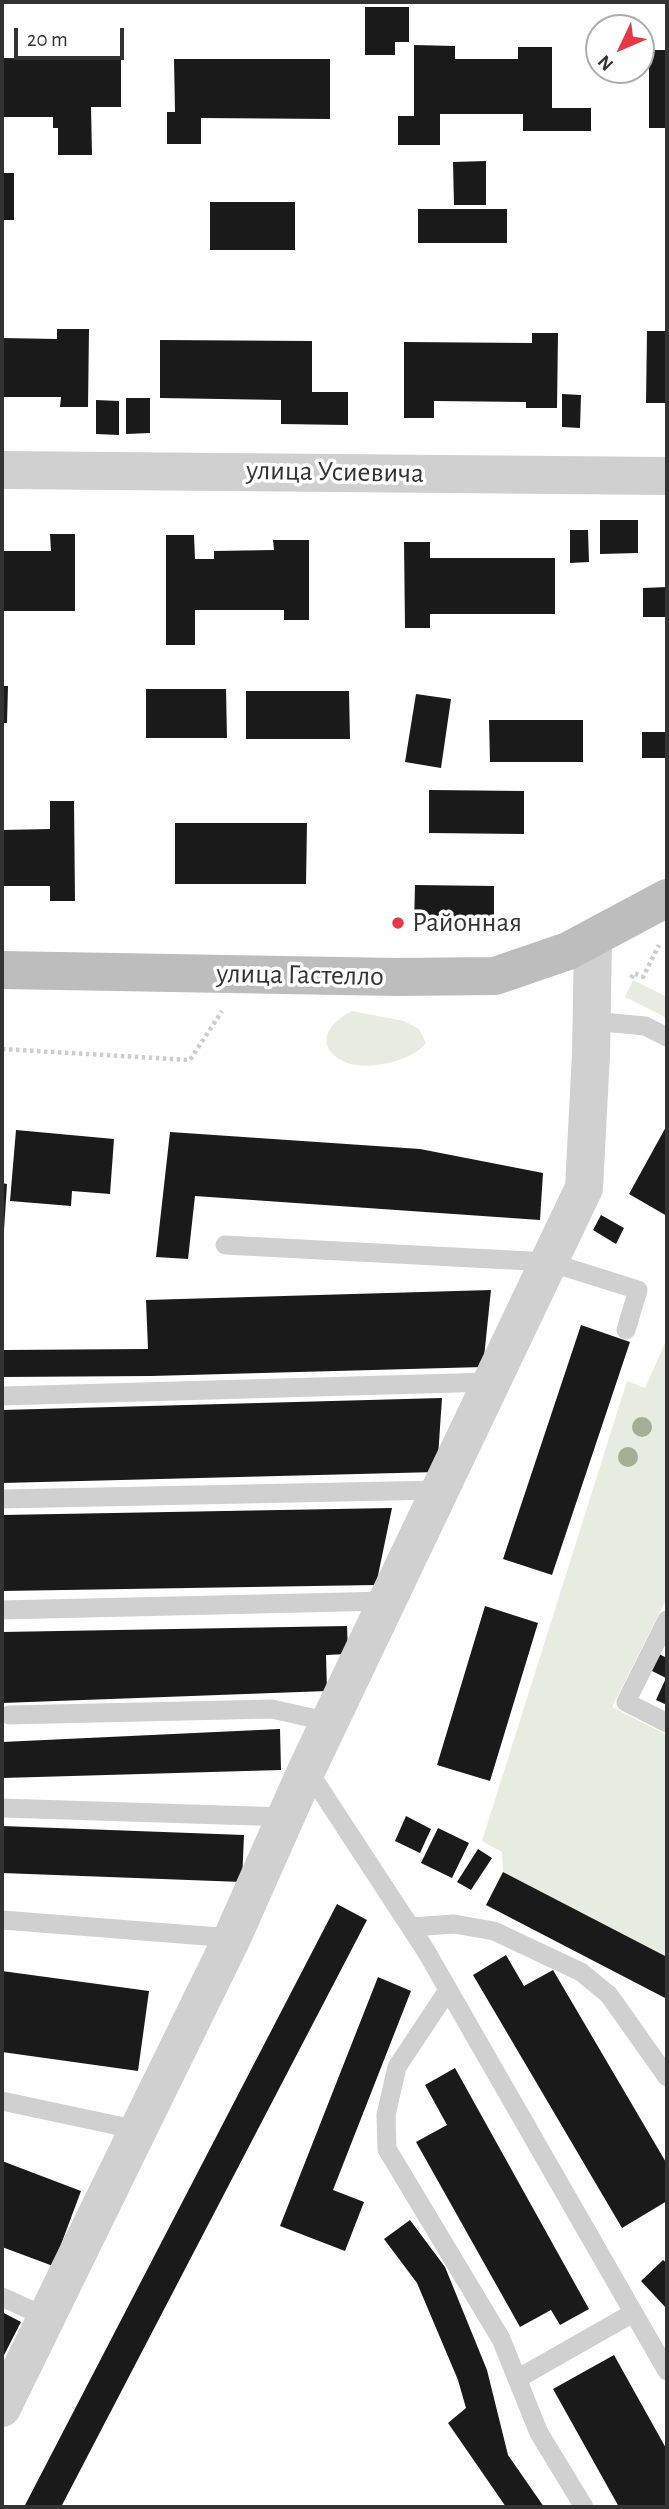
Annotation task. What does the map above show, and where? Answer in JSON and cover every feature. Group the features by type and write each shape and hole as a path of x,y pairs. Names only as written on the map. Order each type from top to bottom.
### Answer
{"street":[{"name":"улица Усиевича","path":"2,470 667,476"},
{"name":"улица Гастелло","path":"2,970 495,976 593,940 667,898"},
{"path":"2,2408 232,1938 307,1769 584,1188 593,940"}],"lane":[{"path":"592,1021 645,1026 667,1037"},
{"path":"225,1245 549,1262 638,1290 626,1330"},
{"path":"2,1396 491,1382"},
{"path":"2,1499 440,1490"},
{"path":"2,1609 387,1601"},
{"path":"667,1620 626,1702 667,1723"},
{"path":"9,1716 272,1709 330,1722"},
{"path":"307,1769 411,1927 667,2371"},
{"path":"2,1808 286,1817"},
{"path":"2,1920 232,1938"},
{"path":"411,1927 454,1924 494,1931 580,1972 610,1995 667,2077"},
{"path":"448,1990 397,2067 386,2115 387,2149 501,2339 539,2433 584,2507"},
{"path":"2,2101 138,2130"},
{"path":"2,2297 46,2317"},
{"path":"517,2379 634,2313"}],"path":[{"path":"2,1049 190,1060 246,975"}],"shaded area":[{"path":"633,980 667,997 667,1018 625,997"},
{"path":"352,1011 404,1021 419,1029 426,1043 411,1055 388,1063 365,1066 345,1062 329,1049 327,1035 336,1022"},
{"path":"667,1339 667,1598 612,1707 667,1735 667,1957 503,1872 502,1852 482,1841 627,1381 645,1388"}],"building":[{"path":"365,7 409,7 409,42 395,42 395,55 365,55"},
{"path":"414,45 455,46 455,59 518,59 518,47 552,47 552,108 591,108 591,131 523,131 523,114 440,114 440,145 398,145 398,116 414,116"},
{"path":"655,50 667,50 667,128 649,128 649,84 655,84"},
{"path":"2,58 121,59 121,107 91,107 92,155 58,155 58,128 53,128 53,117 2,117"},
{"path":"174,59 330,59 330,119 201,118 201,144 167,144 167,112 175,112"},
{"path":"486,161 486,205 454,205 453,162"},
{"path":"2,173 14,173 14,220 2,220"},
{"path":"210,202 295,202 295,250 210,250"},
{"path":"418,209 507,209 507,243 418,243"},
{"path":"57,329 89,329 88,407 60,407 61,397 2,397 2,338 57,339"},
{"path":"647,331 667,331 667,403 646,403"},
{"path":"532,333 558,333 557,408 526,408 526,402 434,401 434,418 404,418 404,342 532,343"},
{"path":"160,340 312,341 312,392 348,392 348,425 281,424 281,400 160,398"},
{"path":"562,394 581,395 580,428 562,427"},
{"path":"126,398 150,398 150,433 126,434"},
{"path":"96,400 119,401 119,435 96,434"},
{"path":"600,520 638,520 638,553 600,554"},
{"path":"570,530 588,530 589,562 570,563"},
{"path":"50,534 75,534 75,611 2,611 2,551 51,551"},
{"path":"166,535 194,535 195,559 214,559 214,551 274,550 273,540 309,540 309,620 284,620 284,610 195,610 195,645 166,645"},
{"path":"404,542 430,542 430,558 555,558 555,614 430,614 430,628 405,628"},
{"path":"667,587 667,617 643,617 643,588"},
{"path":"2,686 8,686 7,723 2,723"},
{"path":"146,689 226,689 227,738 146,738"},
{"path":"246,691 349,691 350,739 246,739"},
{"path":"416,694 451,699 441,768 405,762"},
{"path":"489,720 583,720 583,762 490,762"},
{"path":"642,732 667,732 667,758 642,758"},
{"path":"429,790 524,791 524,834 429,833"},
{"path":"50,801 74,801 75,901 50,901 50,886 2,886 2,830 50,829"},
{"path":"175,823 307,823 306,884 175,884"},
{"path":"415,885 494,886 494,926 414,925"},
{"path":"667,1125 667,1216 629,1194"},
{"path":"16,1130 114,1139 110,1194 72,1191 71,1206 10,1201"},
{"path":"170,1132 420,1149 543,1173 540,1220 195,1196 188,1259 156,1257"},
{"path":"2,1183 7,1184 4,1230 2,1230"},
{"path":"601,1215 624,1228 616,1244 593,1230"},
{"path":"491,1290 483,1367 2,1377 2,1350 148,1349 146,1300"},
{"path":"581,1325 630,1342 552,1575 503,1559"},
{"path":"442,1398 437,1472 2,1483 2,1410"},
{"path":"392,1508 376,1585 2,1591 2,1515"},
{"path":"485,1606 538,1623 490,1781 437,1765"},
{"path":"347,1626 348,1654 326,1655 327,1691 2,1703 2,1632"},
{"path":"657,1653 667,1658 667,1705 656,1700 666,1678 650,1670"},
{"path":"280,1729 281,1770 2,1778 2,1742"},
{"path":"406,1816 431,1829 420,1853 395,1841"},
{"path":"2,1826 244,1835 242,1882 2,1873"},
{"path":"438,1828 469,1843 452,1878 421,1863"},
{"path":"478,1849 492,1858 471,1890 457,1882"},
{"path":"503,1872 667,1957 667,1999 486,1905"},
{"path":"337,1904 367,1920 61,2507 24,2507"},
{"path":"506,1955 524,1986 553,1970 667,2164 667,2201 622,2228 473,1975"},
{"path":"2,1971 149,1991 138,2071 2,2052"},
{"path":"378,1977 411,1991 333,2190 364,2202 345,2251 280,2226"},
{"path":"455,2068 589,2309 560,2325 551,2310 520,2327 416,2142 447,2125 425,2085"},
{"path":"2,2161 81,2191 53,2266 2,2247"},
{"path":"410,2220 445,2267 487,2370 508,2455 544,2507 506,2507 448,2423 466,2408 458,2380 417,2283 384,2239"},
{"path":"663,2260 667,2263 667,2309 641,2281"},
{"path":"2,2312 21,2322 2,2359"},
{"path":"614,2355 667,2450 667,2507 619,2507 553,2389"}],"place":[{"name":"Районная","path":"398,923"}]}
